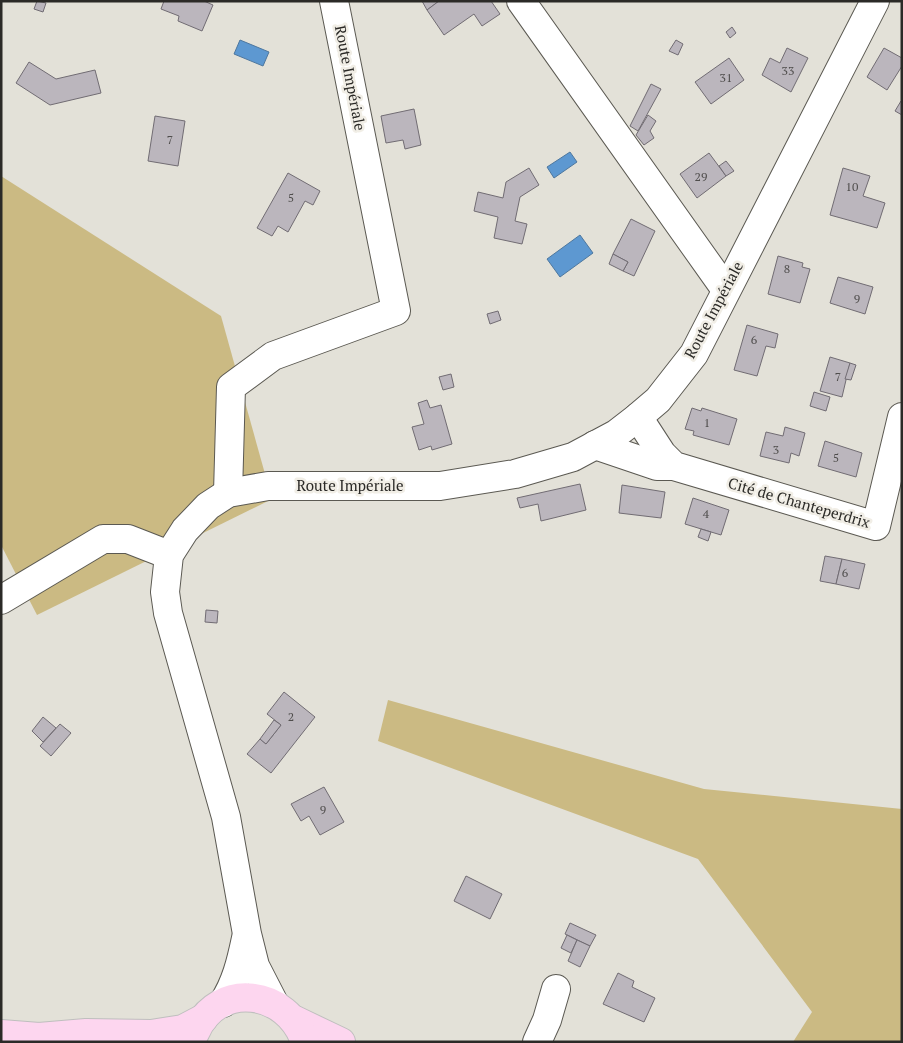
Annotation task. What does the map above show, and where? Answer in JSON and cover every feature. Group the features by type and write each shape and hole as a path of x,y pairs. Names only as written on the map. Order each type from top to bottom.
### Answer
{"main road":[{"path":"1,1034 47,1040 86,1033 151,1034 183,1029 206,1021 244,997 255,997 274,1003 300,1031 341,1042"}],"street":[{"name":"Route Impériale","path":"228,493 231,387 273,356 396,312 334,1"},
{"path":"521,1 726,290"},
{"name":"Route Impériale","path":"274,1003 256,966 247,934 226,817 168,613 166,583 169,555 184,530 208,506 228,493 268,486 440,486 515,474 573,457 616,434 638,417 658,400 694,354 875,1"},
{"name":"Cité de Chanteperdrix","path":"674,466 876,526 902,416"},
{"path":"638,417 662,454 674,466"},
{"path":"595,445 657,466 674,466"},
{"path":"1,600 104,539 128,539 169,555"},
{"name":"Route Impériale","path":"206,1021 232,990 239,970 247,934"},
{"path":"537,1042 548,1020 556,989"}],"shaded area":[{"path":"1,176 221,316 272,499 37,615 1,545"},
{"path":"388,700 704,789 902,809 902,1042 793,1042 812,1012 698,859 378,741"}],"water":[{"path":"240,40 269,52 263,66 234,54"},
{"path":"570,152 577,162 554,178 547,167"},
{"path":"580,235 593,253 560,277 547,259"}],"building":[{"path":"37,1 46,3 43,12 34,9"},
{"path":"164,1 204,1 213,5 202,31 178,21 179,16 161,9"},
{"path":"422,1 439,1 427,10"},
{"path":"439,1 491,1 500,14 482,26 474,14 444,35 427,10"},
{"path":"732,27 736,33 730,38 726,32"},
{"path":"676,40 683,44 678,55 669,51"},
{"path":"787,48 808,58 791,92 762,75 770,58 780,63"},
{"path":"884,48 902,58 902,66 887,90 867,77"},
{"path":"729,58 744,80 711,104 695,82"},
{"path":"29,62 56,79 95,70 101,93 50,105 16,83"},
{"path":"651,84 661,89 638,131 630,126"},
{"path":"902,101 902,115 895,111"},
{"path":"414,109 421,145 405,149 403,140 386,143 381,116"},
{"path":"648,115 656,121 650,131 654,138 644,145 636,135"},
{"path":"155,116 185,121 178,166 148,161"},
{"path":"709,153 726,176 697,198 680,174"},
{"path":"726,161 734,171 726,176 719,166"},
{"path":"529,168 539,185 520,197 515,221 527,224 522,244 494,238 498,217 474,211 478,192 503,198 506,182"},
{"path":"843,168 870,176 863,196 885,203 877,228 830,215"},
{"path":"288,173 320,191 313,205 305,201 288,232 278,226 272,236 257,228"},
{"path":"631,219 655,231 634,276 623,271 628,262 613,254"},
{"path":"613,254 628,262 623,271 609,264"},
{"path":"778,256 803,263 802,267 810,269 800,303 768,294"},
{"path":"838,277 873,287 865,314 830,303"},
{"path":"498,311 501,320 490,324 487,314"},
{"path":"747,325 778,334 775,348 766,346 757,376 734,370"},
{"path":"830,357 850,363 842,397 820,391"},
{"path":"850,363 856,365 851,380 845,379"},
{"path":"451,374 454,387 443,390 439,377"},
{"path":"814,392 830,397 826,411 810,406"},
{"path":"427,400 430,408 441,405 452,444 432,450 431,446 419,450 412,427 424,424 418,403"},
{"path":"692,408 701,411 702,408 737,419 729,445 693,435 694,431 685,429"},
{"path":"785,427 805,433 799,456 791,453 789,463 760,456 766,432 783,436"},
{"path":"825,441 862,453 856,477 818,466"},
{"path":"580,484 586,510 541,521 538,504 520,508 517,498"},
{"path":"622,485 665,492 661,518 619,513"},
{"path":"693,498 729,510 721,535 685,524"},
{"path":"701,529 711,532 708,541 698,537"},
{"path":"825,556 842,559 836,584 820,581"},
{"path":"842,559 865,564 859,589 836,584"},
{"path":"206,610 218,611 217,623 205,622"},
{"path":"284,692 315,717 271,773 247,754 260,739 266,744 281,725 267,714"},
{"path":"43,717 56,728 43,742 32,731"},
{"path":"274,720 281,725 266,744 260,739"},
{"path":"60,724 71,733 51,756 40,746"},
{"path":"324,787 344,822 320,835 309,816 301,821 291,804"},
{"path":"466,876 502,894 490,919 454,901"},
{"path":"570,923 596,935 590,946 565,934"},
{"path":"567,935 577,940 571,953 561,948"},
{"path":"577,940 590,946 580,967 568,961"},
{"path":"618,973 634,981 632,987 655,998 644,1022 603,1004"}]}
